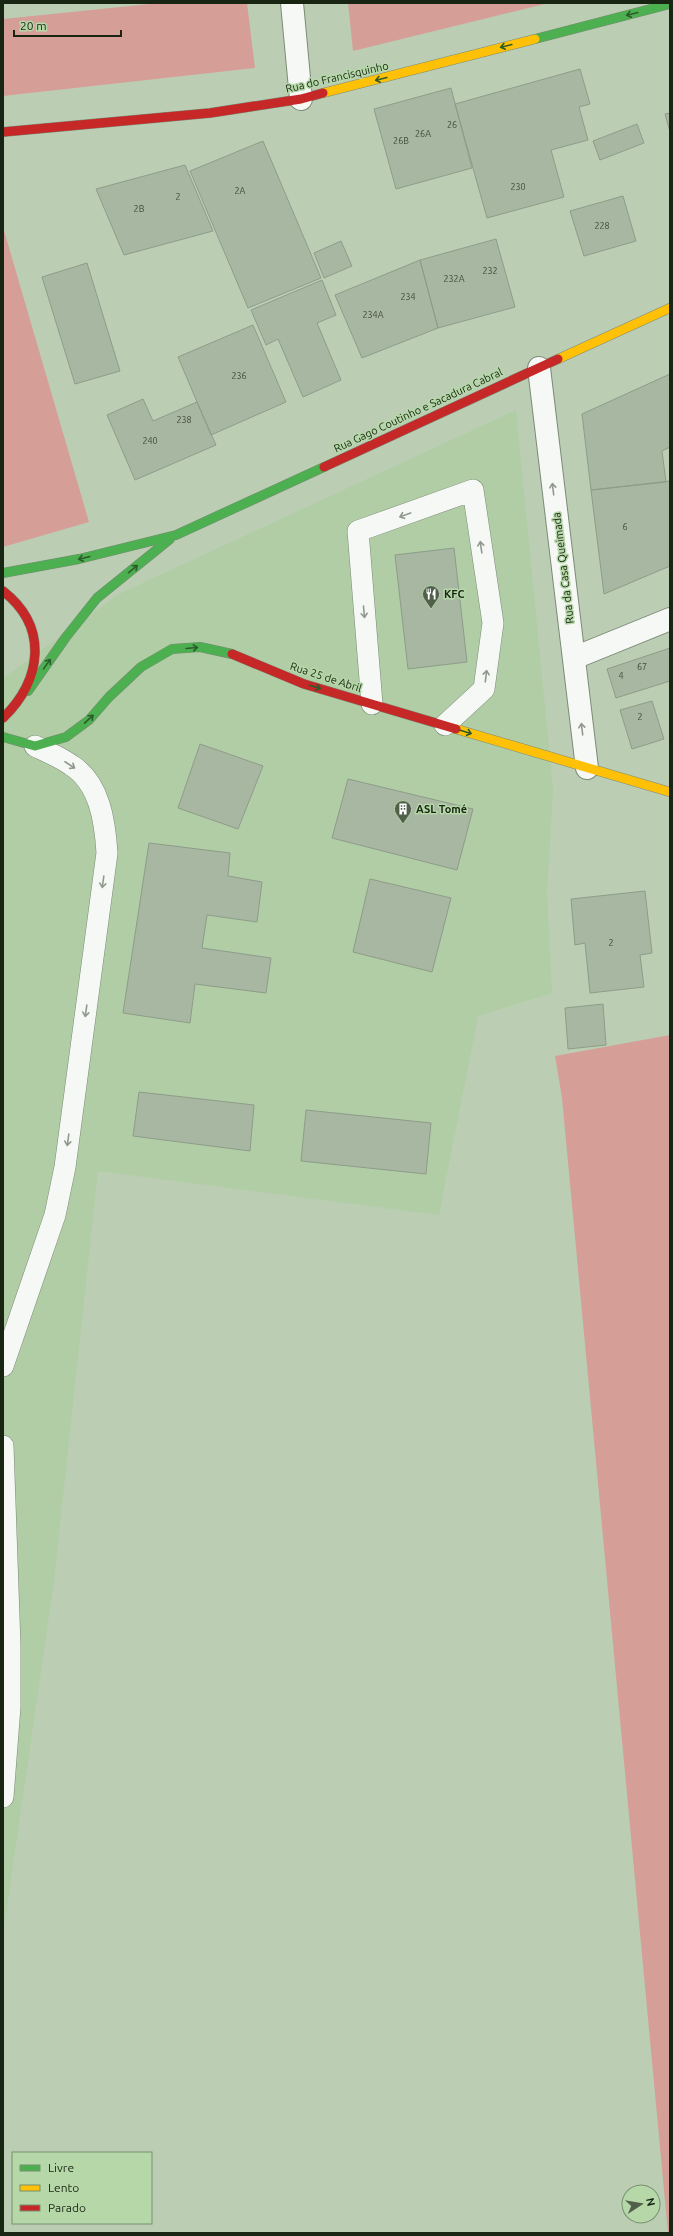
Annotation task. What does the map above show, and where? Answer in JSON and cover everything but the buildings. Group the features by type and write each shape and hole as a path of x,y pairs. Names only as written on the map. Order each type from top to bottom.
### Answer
{"street":[{"path":"292,3 302,99"},
{"name":"Rua do Francisquinho","path":"3,132 210,113 302,99 670,4"},
{"name":"Rua Gago Coutinho e Sacadura Cabral","path":"3,573 80,559 176,535 670,308"},
{"name":"Rua da Casa Queimada","path":"539,368 587,768"},
{"name":"Rua Gago Coutinho e Sacadura Cabral","path":"24,696 66,637 97,598 176,535"},
{"path":"3,591 18,604 31,626 36,649 34,674 24,696 3,718"},
{"path":"574,658 670,618"},
{"name":"Rua 25 de Abril","path":"35,746 66,737 89,720 109,697 141,667 172,649 200,647 230,653 304,684 670,792"},
{"path":"3,737 35,746"}],"lane":[{"path":"372,704 358,531 473,490 493,623 484,690 445,726"},
{"path":"3,1366 57,1208 65,1167 107,853 106,829 100,805 88,780 72,765 35,746"},
{"path":"3,1446 10,1644 10,1707 3,1797"}],"shaded area":[{"path":"159,3 247,3 255,68 3,96 3,19"},
{"path":"348,3 549,3 353,51"},
{"path":"3,227 89,522 3,547"},
{"path":"516,410 553,789 547,892 552,993 478,1016 439,1215 98,1171 54,1581 3,1935 3,678 119,594"},
{"path":"670,1035 670,2233 668,2233 562,1098 555,1056"}],"traffic: fast":[{"path":"535,39 670,4"},
{"path":"3,573 79,559 176,535 324,467"},
{"path":"28,691 66,637 97,598 170,539"},
{"path":"3,737 35,746 66,737 89,720 109,697 141,667 172,649 200,647 232,654"}],"traffic: slow":[{"path":"323,93 535,39"},
{"path":"558,359 670,308"},
{"path":"456,729 670,792"}],"traffic: jam":[{"path":"3,132 210,113 301,99 323,93"},
{"path":"324,467 558,359"},
{"path":"3,591 18,605 28,621 33,637 35,654 32,671 26,687 16,703 3,718"},
{"path":"232,654 304,684 456,729"}],"place":[{"name":"KFC","path":"431,609"},
{"name":"ASL Tomé","path":"403,824"}]}
